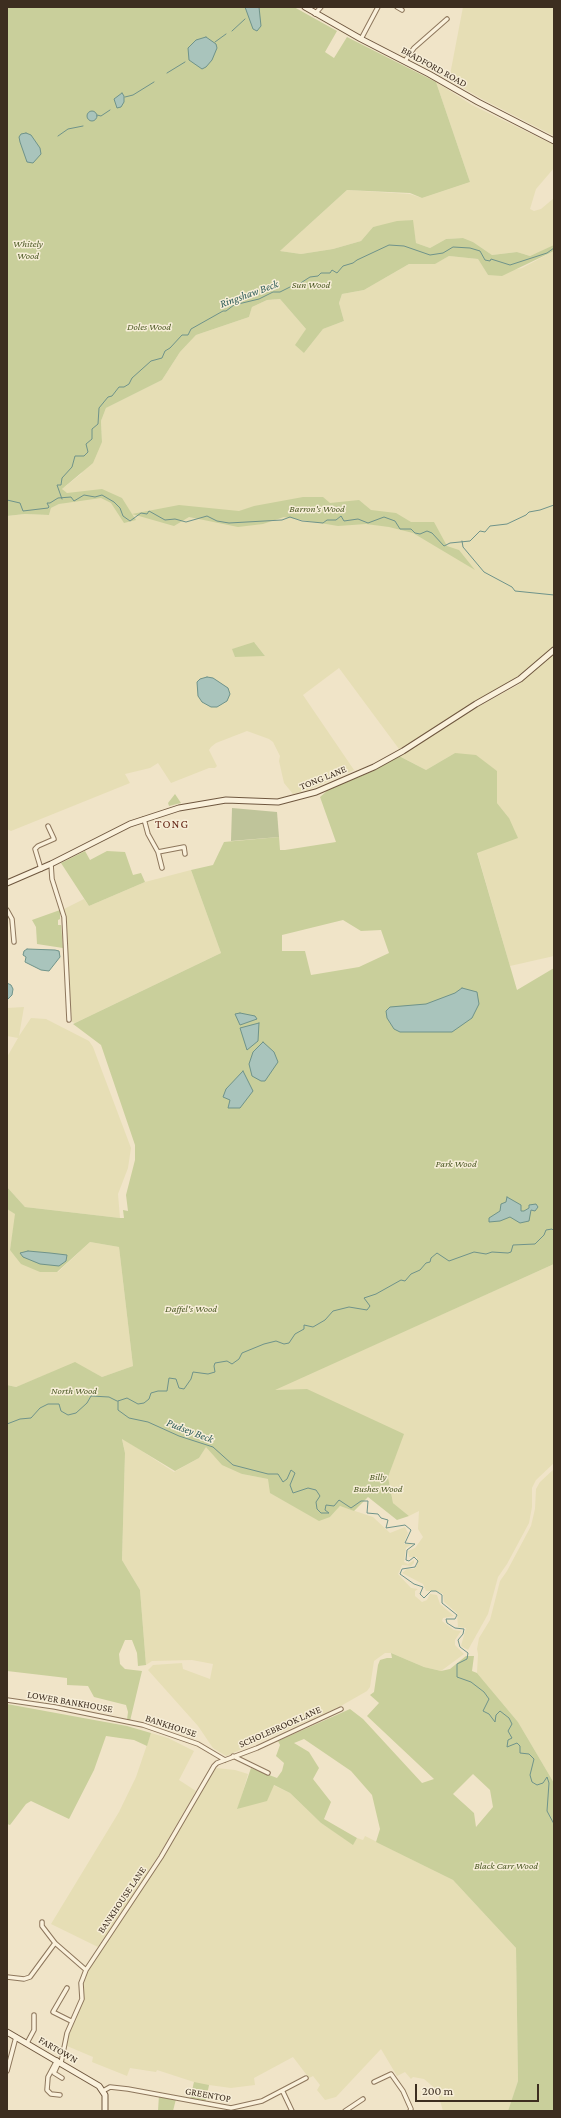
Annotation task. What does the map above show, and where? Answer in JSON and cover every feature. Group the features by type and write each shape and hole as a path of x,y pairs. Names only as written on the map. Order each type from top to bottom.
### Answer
{"street":[{"name":"BRADFORD ROAD","path":"305,7 315,14 405,61 478,102 554,141"},
{"path":"315,14 321,7"},
{"path":"361,39 378,7"},
{"path":"397,7 402,10"},
{"path":"405,61 414,48 446,19"},
{"name":"TONG LANE","path":"7,882 41,869 144,819 199,803 226,800 270,803 316,792 374,767 403,751 520,679 554,650"},
{"path":"144,819 148,834 158,852 162,868"},
{"path":"41,869 35,849 38,846 54,839 48,826"},
{"path":"158,852 184,847 185,854"},
{"path":"51,864 52,879 64,917 69,1020"},
{"path":"7,910 12,919 14,942"},
{"name":"LOWER BANKHOUSE","path":"7,1700 61,1708 130,1722"},
{"name":"SCHOLEBROOK LANE","path":"225,1760 257,1748 341,1709"},
{"name":"BANKHOUSE","path":"130,1722 182,1737 198,1744 225,1760"},
{"path":"233,1756 268,1773"},
{"name":"BANKHOUSE LANE","path":"59,2062 71,2021 82,1999 82,1980 86,1970 161,1857 214,1766 225,1760"},
{"path":"42,1922 42,1926 55,1943 86,1970"},
{"path":"7,1977 24,1979 30,1977 55,1943"},
{"path":"67,1988 53,2012 71,2021"},
{"path":"27,2043 34,2030 34,2015"},
{"name":"FARTOWN","path":"7,2032 100,2086 103,2091"},
{"path":"7,2071 16,2037"},
{"path":"59,2062 54,2073 62,2078"},
{"path":"59,2062 48,2077 47,2090 51,2094 60,2095"},
{"path":"374,2082 391,2074 403,2091 411,2109 410,2111"},
{"name":"GREENTOP","path":"103,2091 110,2088 128,2089 218,2109 254,2104 283,2092 306,2078"},
{"path":"103,2091 105,2095 105,2111"},
{"path":"283,2092 292,2111"},
{"path":"345,2111 363,2099"}],"green space":[{"path":"7,7 294,7 337,31 325,52 334,58 347,37 436,82 470,182 422,198 410,193 347,190 280,251 301,254 333,249 361,241 373,227 397,221 413,220 416,243 430,248 446,239 463,238 473,242 492,255 517,252 530,256 554,245 554,251 502,276 488,275 478,259 449,256 435,264 409,264 364,290 342,294 339,303 344,321 323,329 304,353 295,345 306,329 280,299 267,300 252,307 249,317 196,335 180,352 162,380 106,408 101,421 102,442 93,463 62,489 67,493 102,489 122,498 136,520 124,523 111,503 101,498 59,504 51,508 49,515 25,514 7,516"},
{"path":"463,7 554,7 554,136 482,99 449,80"},
{"path":"436,82 472,105 554,145 554,168 536,189 530,209 534,211 541,209 554,198 554,246 530,256 517,252 492,255 473,242 463,238 446,239 430,248 416,243 412,220 373,227 361,241 333,249 301,254 280,251 347,190 410,194 422,198 470,182"},
{"path":"554,251 554,646 512,682 399,749 339,668 303,695 354,770 310,789 293,794 284,783 279,761 280,756 273,742 269,739 247,731 216,743 211,747 209,750 217,766 215,768 209,768 171,783 158,763 150,768 125,774 130,783 11,831 7,829 7,516 25,514 49,515 51,508 67,502 62,489 81,474 102,442 101,421 106,408 162,380 180,352 196,335 249,317 252,307 267,300 280,299 306,329 304,353 323,329 344,321 339,303 342,294 364,290 409,264 434,264 449,256 478,259 488,275 522,268","holes":["255,643 265,656 233,649"]},
{"name":"Barron's Wood","path":"303,497 323,497 330,503 359,500 371,510 396,513 411,522 434,522 447,546 459,550 475,570 413,533 389,527 366,524 338,526 284,517 263,524 238,527 189,517 174,526 132,514 179,505 239,511 254,506"},
{"path":"254,642 265,656 235,657 232,649"},
{"path":"554,654 554,956 510,966 477,852 509,818 497,803 497,771 455,753 426,770 399,756 476,708 518,685"},
{"path":"455,753 476,755 497,771 497,803 509,818 518,838 477,853 517,990 554,968 554,1264 275,1390 307,1389 404,1434 388,1477 393,1503 409,1516 397,1520 368,1497 354,1511 340,1506 330,1517 319,1521 270,1493 268,1479 242,1474 222,1465 206,1447 199,1458 175,1471 122,1439 125,1453 122,1560 140,1590 146,1665 138,1666 137,1653 132,1640 125,1640 119,1654 120,1664 125,1669 142,1671 130,1721 127,1720 128,1712 126,1705 94,1697 88,1686 67,1685 67,1678 7,1671 7,1385 16,1387 75,1362 102,1377 133,1366 119,1247 90,1242 57,1272 40,1272 21,1264 10,1250 15,1214 7,1209 7,1187 25,1207 124,1218 123,1210 128,1211 126,1195 135,1160 135,1145 101,1045 73,1024 221,953 191,870 213,865 224,842 279,837 280,850 285,850 336,842 320,797 328,790 373,771 399,756 426,770","holes":["343,920 361,931 381,930 389,953 359,967 311,975 305,951 282,951 282,935"]},
{"path":"175,794 181,803 169,806 168,803"},
{"path":"232,808 277,812 279,837 231,841"},
{"path":"85,851 90,860 107,851 125,852 133,875 141,873 145,882 89,906 61,863"},
{"path":"191,870 221,953 75,1023 72,1022 64,909 84,899 89,906 145,882"},
{"path":"60,910 58,925 61,925 63,948 37,944 36,927 32,920"},
{"path":"24,1007 19,1036 31,1018 46,1019 89,1041 93,1047 131,1148 128,1168 118,1194 120,1218 25,1207 7,1187 7,1057 18,1038 7,1036 7,1008"},
{"path":"7,1209 16,1214 10,1250 58,1272 90,1242 119,1247 133,1366 102,1377 75,1363 16,1387 7,1385"},
{"path":"554,1264 554,1463 536,1480 532,1488 532,1507 529,1523 507,1564 498,1577 488,1614 468,1650 461,1646 466,1628 458,1627 457,1613 444,1602 443,1594 436,1591 426,1591 423,1584 402,1573 407,1569 414,1569 417,1565 417,1557 409,1557 408,1551 415,1548 423,1537 418,1529 419,1511 409,1516 393,1503 388,1477 403,1434 273,1390"},
{"path":"122,1438 174,1472 199,1458 206,1446 242,1474 268,1479 330,1517 340,1506 373,1517 390,1533 405,1527 408,1533 404,1544 412,1544 406,1548 404,1562 408,1564 414,1560 414,1563 411,1566 402,1565 398,1574 411,1588 418,1589 415,1591 415,1596 422,1602 427,1600 430,1594 437,1595 440,1604 454,1616 443,1618 442,1621 454,1630 461,1631 455,1640 455,1645 464,1654 441,1671 424,1667 391,1653 385,1653 374,1661 370,1687 367,1691 339,1707 226,1756 213,1748 198,1726 148,1670 153,1665 182,1663 183,1669 210,1679 213,1664 192,1660 152,1661 146,1665 140,1590 122,1560 125,1453"},
{"path":"554,1469 554,1783 518,1722 477,1673 477,1649 479,1638 490,1620 500,1581 531,1526 535,1509 536,1489 540,1482"},
{"name":"Black Carr Wood","path":"391,1653 424,1667 441,1671 450,1669 466,1656 474,1656 472,1671 477,1673 518,1722 554,1783 554,2111 508,2111 518,2081 516,1948 453,1880 376,1842 380,1829 372,1795 351,1771 304,1739 294,1743 309,1752 319,1768 313,1779 331,1802 324,1819 357,1838 353,1845 321,1823 290,1793 274,1785 267,1801 237,1809 251,1768 277,1778 282,1771 284,1763 276,1756 280,1745 278,1741 350,1709 363,1719 422,1783 434,1779 367,1716 379,1703 370,1695 374,1692 380,1660 392,1658","holes":["473,1774 490,1790 493,1807 476,1827 474,1813 453,1794"]},
{"path":"7,1704 127,1726 151,1733 147,1746 134,1740 106,1736 94,1770 69,1819 31,1801 26,1804 10,1825 7,1824"},
{"path":"151,1733 168,1738 194,1751 179,1780 196,1791 159,1855 98,1947 51,1924 119,1812 136,1777"},
{"path":"216,1768 235,1770 248,1774 238,1809 273,1785 290,1793 321,1823 353,1844 357,1838 363,1840 365,1836 453,1880 516,1948 518,2081 508,2111 443,2111 437,2090 424,2079 413,2077 411,2079 405,2072 397,2076 381,2049 336,2097 325,2100 317,2090 320,2085 313,2076 309,2078 293,2057 254,2078 255,2085 231,2088 209,2085 205,2104 190,2100 194,2082 157,2070 156,2072 130,2068 127,2076 92,2062 93,2057 67,2046 70,2030 83,2001 83,1983 88,1970 163,1857 213,1770"},
{"path":"194,2082 209,2085 205,2104 190,2100"},
{"path":"159,2095 176,2099 173,2111 158,2111"}],"water":[{"path":"245,7 259,7 261,26 257,31 253,29"},
{"path":"206,37 216,44 217,48 212,60 202,69 189,60 188,48 196,40"},
{"path":"122,93 124,96 124,102 121,107 117,108 114,99"},
{"path":"90,111 94,111 96,112 96,120 90,121 87,118 87,114"},
{"path":"26,133 31,135 40,148 41,154 33,163 27,162 20,142 19,137 21,134"},
{"path":"207,677 213,678 228,688 230,694 227,701 217,707 211,707 202,702 198,696 197,682 200,679"},
{"path":"27,949 55,950 59,951 60,957 49,971 41,970 25,962 26,957 23,955 24,951"},
{"path":"7,983 11,985 13,989 12,995 7,1000"},
{"path":"462,988 477,992 479,1004 472,1018 452,1032 400,1032 394,1029 387,1018 386,1011 390,1007 426,1004 455,993"},
{"path":"240,1013 255,1016 257,1019 240,1025 235,1014"},
{"path":"259,1023 258,1041 247,1050 240,1028"},
{"path":"263,1042 274,1052 278,1062 265,1081 261,1081 252,1076 249,1064 253,1052"},
{"path":"243,1071 253,1091 240,1108 228,1108 230,1100 223,1097 226,1089"},
{"path":"507,1197 521,1205 521,1211 529,1208 529,1205 536,1204 538,1207 535,1211 531,1210 529,1221 520,1223 510,1217 500,1221 489,1222 489,1218 500,1211 501,1204 506,1202"},
{"path":"28,1251 67,1255 66,1261 59,1266 40,1264 23,1257 20,1253"}],"waterway":[{"path":"232,31 245,19"},
{"path":"215,42 226,34"},
{"path":"167,73 185,62"},
{"path":"125,97 133,95 154,82"},
{"path":"97,115 101,116 110,110"},
{"path":"58,136 68,129 83,126"},
{"name":"Ringshaw Beck","path":"62,499 57,485 61,485 62,478 72,467 75,456 84,456 88,452 86,444 92,439 92,429 98,424 99,408 108,397 112,396 119,387 124,387 129,384 132,378 151,361 162,358 165,351 170,348 182,335 188,335 191,329 223,311 226,311 234,305 259,299 273,292 280,292 292,286 296,286 310,277 318,276 321,273 330,273 332,270 337,273 343,266 353,263 389,245 404,246 430,255 443,253 453,247 470,248 480,251 485,260 490,261 491,259 510,265 547,253 554,248"},
{"name":"Ringshaw Beck","path":"7,500 20,503 23,511 48,508 47,503 50,503 58,498 71,497 74,501 84,495 95,497 102,495 114,502 120,508 123,516 130,521 141,513 147,514 149,511 165,520 175,519 186,522 207,516 217,521 229,523 282,520 290,517 302,521 323,523 327,520 336,520 341,516 344,521 358,519 368,523 384,517 395,521 400,529 411,529 415,533 420,534 427,531 432,533 444,546 450,543 470,541 480,531 485,532 490,526 507,524 529,512 554,505"},
{"path":"462,541 463,547 484,572 512,587 515,591 554,595"},
{"path":"118,1401 127,1398 138,1404 144,1403 149,1399 151,1393 167,1391 169,1378 176,1379 179,1388 184,1389 191,1379 193,1372 208,1374 215,1372 215,1363 227,1361 232,1364 239,1359 242,1353 264,1344 276,1341 284,1344 289,1343 295,1334 304,1329 304,1325 313,1327 325,1320 333,1311 349,1307 367,1310 370,1306 364,1298 376,1294 401,1280 405,1281 411,1274 420,1270 426,1263 430,1262 431,1258 437,1253 449,1261 474,1252 486,1254 492,1252 508,1253 511,1252 513,1245 535,1244 544,1235 546,1230 552,1229 554,1231"},
{"name":"Pudsey Beck","path":"7,1424 20,1419 31,1418 40,1408 48,1404 59,1404 61,1411 68,1415 76,1413 87,1403 91,1396 109,1397 117,1401"},
{"name":"Pudsey Beck","path":"118,1401 118,1410 129,1418 148,1422 179,1436 213,1447 233,1465 268,1474 278,1474 283,1482 287,1479 291,1470 295,1473 290,1485 293,1493 308,1488 316,1490 320,1496 316,1502 317,1509 321,1513 329,1513 325,1510 326,1505 334,1506 339,1500 351,1508 361,1501 368,1501 367,1513 378,1514 381,1518 388,1520 386,1528 405,1525 411,1530 405,1543 415,1544 407,1550 406,1560 409,1561 414,1557 418,1561 415,1567 402,1569 400,1574 414,1584 423,1587 420,1594 424,1598 431,1591 436,1591 442,1595 442,1603 457,1615 455,1619 446,1619 447,1623 455,1628 464,1629 463,1634 458,1640 460,1647 468,1653 467,1659 457,1664 457,1677 471,1682 484,1692 489,1699 483,1711 489,1714 495,1722 496,1715 500,1711 509,1718 512,1724 508,1731 512,1738 508,1740 507,1747 517,1743 520,1746 520,1753 529,1754 534,1759 530,1775 532,1782 537,1785 543,1783 547,1777 549,1783 547,1811 554,1824"}],"district":[{"name":"TONG","path":"172,824"}],"park label":[{"name":"Whitely Wood","path":"28,250"},
{"name":"Sun Wood","path":"311,285"},
{"name":"Doles Wood","path":"149,327"},
{"name":"Park Wood","path":"456,1164"},
{"name":"Daffel's Wood","path":"191,1309"},
{"name":"North Wood","path":"74,1391"},
{"name":"Billy Bushes Wood","path":"378,1482"}]}
